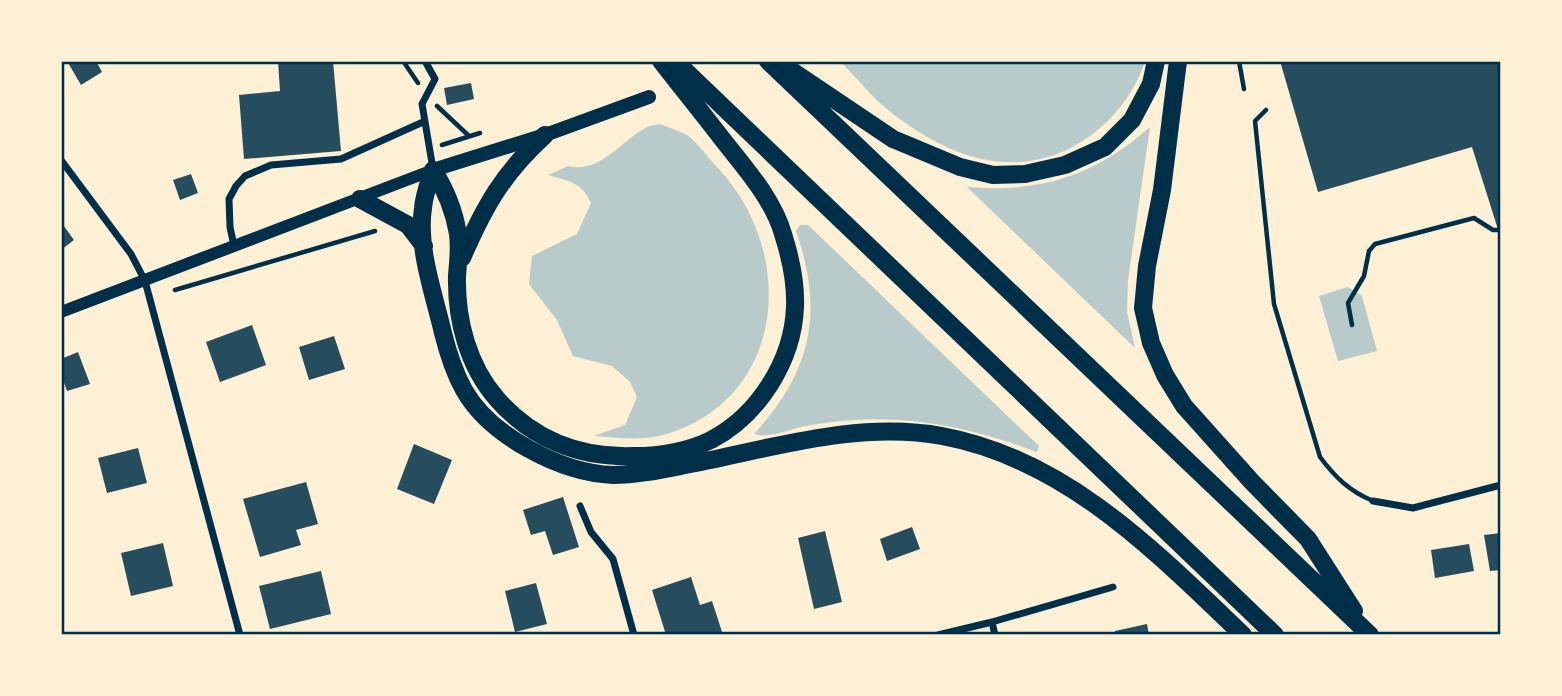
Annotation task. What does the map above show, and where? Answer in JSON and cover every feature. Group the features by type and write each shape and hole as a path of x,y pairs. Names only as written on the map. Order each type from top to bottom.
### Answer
{"highway":[{"path":"433,170 455,217 458,236 459,314 466,344 475,365 497,399 529,428 545,438 582,453 613,457 649,456 681,450 711,440 738,422 760,399 772,381 790,341 796,306 792,271 782,230 768,201 661,61"},
{"path":"675,61 1275,635"},
{"path":"768,61 1369,633"},
{"path":"778,61 893,139 960,167 993,175 1025,174 1065,165 1105,147 1132,120 1151,84 1156,61"},
{"path":"1178,61 1143,308 1151,342 1165,375 1184,407 1308,539 1369,633"},
{"path":"458,268 484,211 502,181 523,155 545,135"},
{"path":"433,170 422,210 424,247 449,357 464,391 478,409 510,437 572,468 614,475 659,470 847,433 895,431 943,436 1009,454 1057,478 1116,519 1181,575 1243,635"},
{"path":"360,199 408,225 424,247"}],"main road":[{"path":"433,170 545,135 649,97"}],"street":[{"path":"61,312 433,170 422,104 435,79 425,61"},
{"path":"234,246 229,199 245,177 271,165 341,159 423,122"},
{"path":"61,160 131,254 145,281 240,635"},
{"path":"1373,502 1413,508 1501,485"},
{"path":"580,506 591,532 613,559 634,635"},
{"path":"938,635 1113,587"},
{"path":"992,622 995,635"}],"lane":[{"path":"1266,110 1255,121 1275,304 1320,457 1334,476 1354,493 1373,502"}],"path":[{"path":"1239,61 1244,89"},
{"path":"1352,324 1348,303 1364,276 1369,251 1375,244 1474,218 1493,230 1501,230"}],"shaded area":[{"path":"840,61 1145,61 1129,95 1113,116 1094,133 1059,153 1035,160 1010,162 986,160 961,153 915,130 879,102"},
{"path":"660,124 685,134 694,141 743,202 760,239 768,279 767,318 757,355 737,388 707,415 667,434 649,438 594,436 625,425 637,397 630,382 612,366 573,356 557,320 529,284 532,256 577,234 591,203 579,186 548,175 568,166 579,167 599,161 646,128"},
{"path":"1150,127 1128,280 1127,312 1135,348 967,187 1019,187 1065,178 1108,158"},
{"path":"800,225 808,225 1039,446 1037,452 970,431 901,420 842,421 773,434 754,434 774,411 789,387 807,339 809,288 805,260 796,231"},
{"path":"1348,287 1362,296 1377,351 1338,361 1319,296"}],"building":[{"path":"67,61 96,61 102,72 81,85"},
{"path":"278,61 333,61 341,151 244,159 239,95 280,91"},
{"path":"1280,61 1501,61 1501,239 1472,147 1318,192"},
{"path":"471,83 474,99 447,105 444,88"},
{"path":"191,174 198,193 180,200 173,180"},
{"path":"61,222 74,240 61,250"},
{"path":"252,325 266,365 220,382 206,342"},
{"path":"334,336 345,369 309,380 299,347"},
{"path":"78,352 90,384 67,391 61,374 61,359"},
{"path":"414,444 452,460 434,504 397,489"},
{"path":"138,448 147,483 107,493 98,458"},
{"path":"306,482 318,524 296,530 301,545 260,557 243,499"},
{"path":"563,497 579,547 553,555 545,531 531,535 523,510"},
{"path":"912,527 920,549 887,561 880,539"},
{"path":"825,531 842,602 814,609 798,538"},
{"path":"1501,533 1501,570 1490,571 1484,535"},
{"path":"163,543 173,586 131,596 121,553"},
{"path":"1469,544 1474,571 1435,578 1431,550"},
{"path":"321,571 331,614 270,629 259,586"},
{"path":"691,577 700,605 712,601 723,635 666,635 652,590"},
{"path":"536,583 547,624 515,632 505,591"},
{"path":"1147,624 1149,635 1115,635 1115,631"}]}
